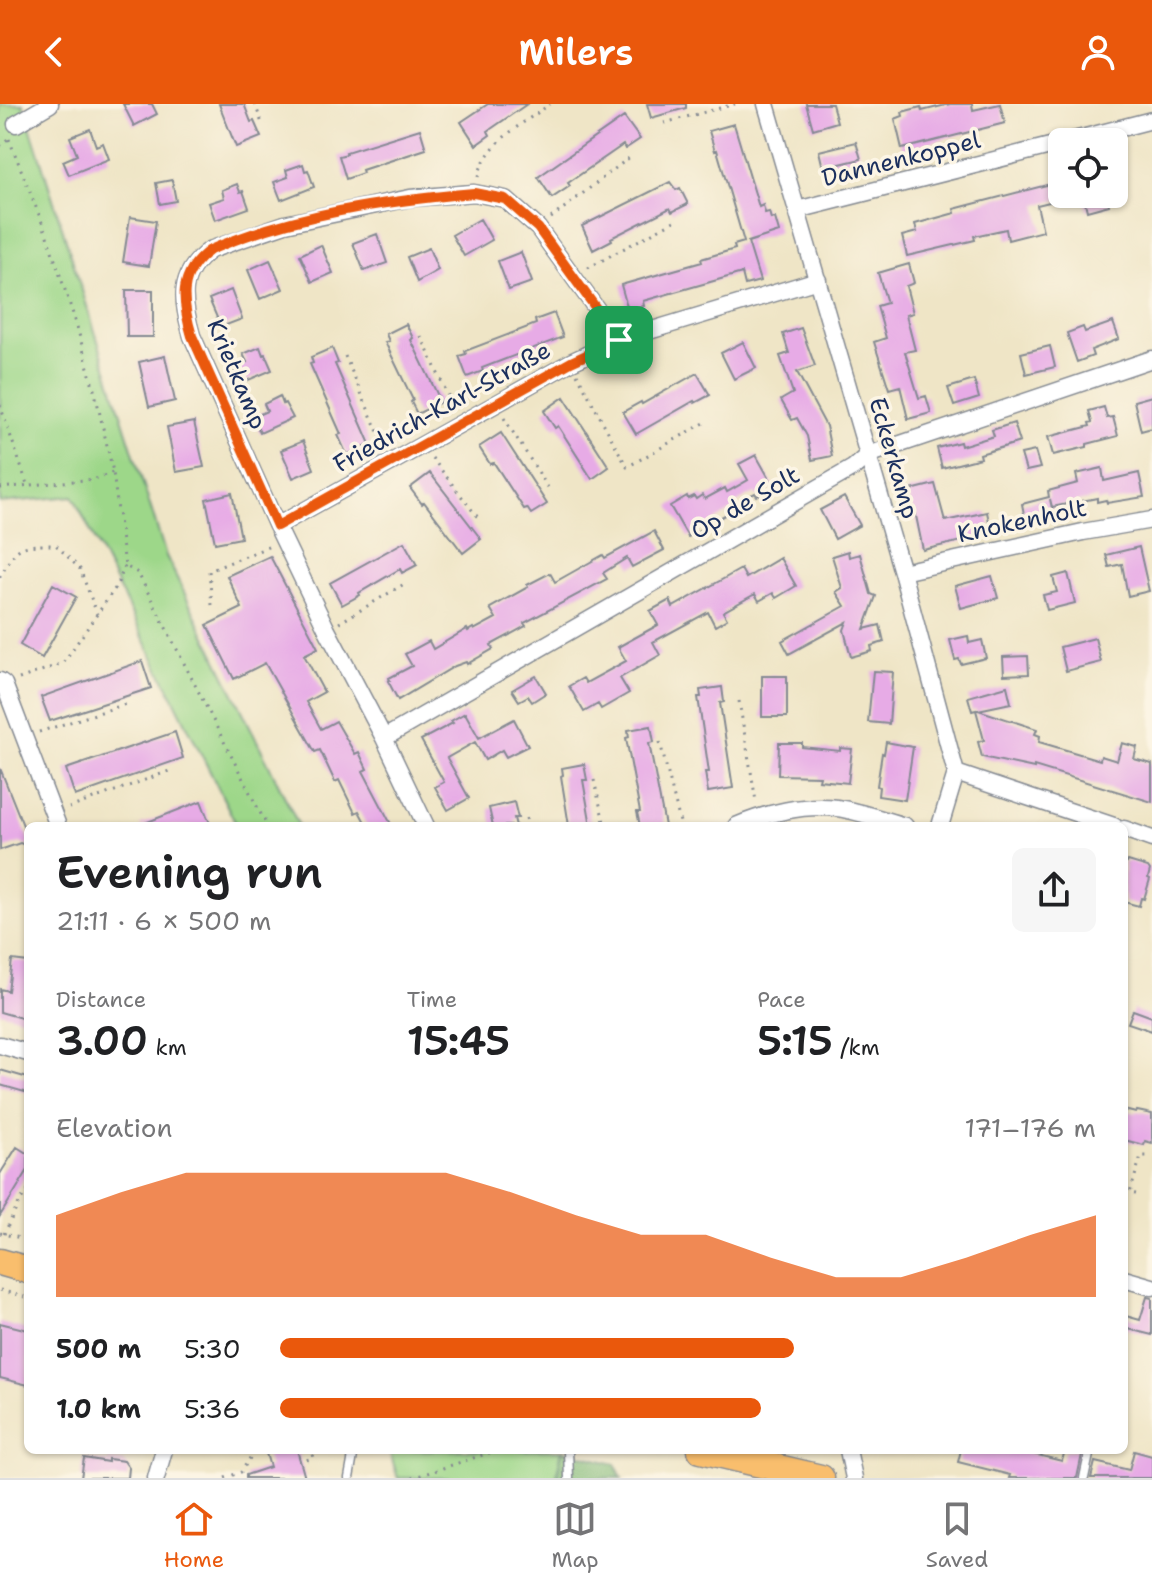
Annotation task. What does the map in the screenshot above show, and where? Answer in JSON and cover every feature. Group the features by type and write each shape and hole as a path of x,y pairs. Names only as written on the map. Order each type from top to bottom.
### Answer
{"main road":[{"path":"0,1262 24,1269"},
{"path":"718,1454 821,1478"}],"street":[{"path":"12,131 50,104"},
{"name":"Eckerkamp","path":"766,104 902,572 956,773"},
{"name":"Dannenkoppel","path":"1121,128 1152,120"},
{"name":"Dannenkoppel","path":"797,210 1048,147"},
{"name":"Krietkamp","path":"424,822 327,630 192,336 183,292 192,267 210,250 285,224 410,198 474,193 505,199 538,228 619,340"},
{"name":"Friedrich-Karl-Straße","path":"281,533 391,463 571,362 619,340 818,280"},
{"name":"Op de Solt","path":"384,738 853,468 868,455 1152,359"},
{"name":"Knokenholt","path":"902,572 1152,520"},
{"path":"2,682 56,820"},
{"path":"941,822 956,773 1102,822"},
{"path":"745,822 791,809 836,808 890,822"},
{"path":"1128,830 1152,839"},
{"path":"0,1045 24,1052"},
{"path":"1128,1280 1152,1287"},
{"path":"156,1478 163,1454"},
{"path":"849,1454 854,1478"}],"lane":[{"path":"349,1478 353,1454"},
{"path":"568,1454 569,1478"},
{"path":"1084,1478 1089,1454"}],"path":[{"path":"255,104 263,126"},
{"path":"474,193 480,166 498,142 550,104"},
{"path":"664,123 735,104"},
{"path":"2,682 63,663 116,587 125,566 113,472 96,397 76,323 12,131"},
{"path":"538,228 630,157"},
{"path":"572,277 676,220"},
{"path":"421,336 461,424"},
{"path":"345,356 391,463"},
{"path":"571,362 627,467 706,422"},
{"path":"496,404 549,489"},
{"path":"0,405 28,485"},
{"path":"422,446 479,519"},
{"path":"0,488 95,479 113,472"},
{"path":"212,605 209,571 281,533"},
{"path":"0,577 14,552 26,545 56,545 80,569 97,614"},
{"path":"125,566 138,573 265,822"},
{"path":"327,630 404,584"},
{"path":"739,701 758,816"},
{"path":"24,737 126,704"},
{"path":"660,742 680,822"},
{"path":"56,820 172,770"},
{"path":"594,780 604,822"},
{"path":"526,818 527,822"},
{"path":"1136,1194 1130,1193 1141,1156 1152,1156"},
{"path":"24,1196 2,1233 24,1239"},
{"path":"0,1290 24,1297"},
{"path":"225,1478 241,1472 252,1454"},
{"path":"299,1462 313,1458 312,1454"},
{"path":"412,1478 486,1454"}],"green space":[{"path":"0,104 23,104 166,556 297,822 235,822 73,496 0,503"},
{"path":"390,1454 579,1454 615,1464 622,1478 398,1478"},
{"path":"561,1454 577,1454 615,1464 622,1478 556,1478"}],"building":[{"path":"123,104 152,104 157,114 134,126"},
{"path":"219,104 244,104 261,137 236,147"},
{"path":"488,104 527,104 488,131 490,135 476,145 461,122"},
{"path":"647,104 686,104 686,108 651,118"},
{"path":"806,104 832,104 837,122 813,129"},
{"path":"950,104 972,104 973,110 1000,104 1005,123 902,149 895,119 903,116 902,112"},
{"path":"624,117 640,139 625,149 623,145 568,183 570,186 552,198 538,177"},
{"path":"734,124 759,207 763,205 765,213 769,212 771,219 775,218 779,232 748,242 760,281 745,285 742,273 643,301 644,306 628,310 621,285 702,262 701,259 735,249 734,245 744,242 709,131"},
{"path":"90,129 96,146 103,143 109,159 69,175 63,161 77,155 70,137"},
{"path":"420,129 426,149 362,170 363,173 346,179 339,156"},
{"path":"856,142 861,159 823,168 819,151"},
{"path":"303,164 314,187 281,200 274,182 288,177 286,170"},
{"path":"172,180 176,201 160,204 156,183"},
{"path":"670,182 676,190 680,188 688,204 672,212 670,208 593,250 582,226"},
{"path":"237,184 249,208 215,220 209,203 224,198 222,190"},
{"path":"1048,185 1048,202 1037,205 1043,231 1008,240 1006,229 974,236 975,240 907,256 902,236 917,232 915,224 955,213 954,209"},
{"path":"130,217 156,221 149,266 123,262"},
{"path":"480,219 492,240 464,256 452,235"},
{"path":"377,234 387,263 364,271 353,243"},
{"path":"321,245 333,273 312,282 300,255"},
{"path":"429,248 438,270 417,282 407,257"},
{"path":"521,252 532,282 509,290 498,261"},
{"path":"270,260 283,289 260,299 248,270"},
{"path":"909,264 914,283 906,286 913,313 906,315 915,350 905,352 919,398 926,396 931,413 908,419 900,386 889,389 874,342 886,338 877,306 887,303 878,273"},
{"path":"126,290 153,290 153,337 127,337"},
{"path":"231,290 242,319 221,327 209,299"},
{"path":"554,313 563,337 482,368 483,371 467,377 459,356 466,354 465,351 536,324 535,320"},
{"path":"1113,322 1119,339 1091,350 1093,356 1077,362 1067,333 1083,327 1085,332"},
{"path":"406,324 441,402 417,414 385,342 389,341 386,334"},
{"path":"801,328 815,366 797,372 826,426 832,456 812,460 807,436 797,418 792,420 781,400 793,393 780,356 789,353 783,334"},
{"path":"743,342 756,368 734,379 721,353"},
{"path":"1050,346 1055,367 1026,374 1021,353"},
{"path":"260,347 272,370 239,384 233,368 247,362 243,354"},
{"path":"332,348 338,363 335,364 370,444 347,455 310,364 313,363 311,357"},
{"path":"165,356 175,401 149,407 139,362"},
{"path":"697,373 710,395 636,434 623,412"},
{"path":"974,380 979,398 954,406 948,388"},
{"path":"280,396 293,418 260,433 253,417 267,411 264,404"},
{"path":"1152,396 1152,428 1141,431 1134,401"},
{"path":"564,397 609,467 592,479 558,426 555,428 544,411"},
{"path":"1104,407 1107,418 1113,417 1118,436 1053,455 1048,437 1090,426 1089,411"},
{"path":"194,422 204,467 176,472 167,427"},
{"path":"1014,423 1020,442 980,454 981,458 942,468 937,448 960,442 961,446 994,436 992,430"},
{"path":"501,433 547,504 531,514 527,508 524,509 494,463 490,464 479,447"},
{"path":"303,441 314,469 293,478 281,450"},
{"path":"1035,451 1040,468 1026,471 1021,454"},
{"path":"756,455 774,487 734,504 736,508 688,537 670,506 687,496 688,499 694,496 696,499 702,495 705,499 725,488 727,492 748,480 739,464"},
{"path":"1102,468 1104,481 1139,473 1144,497 1107,503 1106,500 1097,502 1097,498 1052,507 1050,499 1054,518 1026,524 1022,504 1049,497 1048,491 1078,483 1076,474"},
{"path":"430,473 481,539 463,553 410,488"},
{"path":"935,484 945,521 987,512 990,526 982,527 983,536 923,550 915,511 907,491"},
{"path":"232,493 241,538 215,543 206,499"},
{"path":"844,497 860,525 835,539 820,510"},
{"path":"654,531 664,550 632,567 627,558 603,573 607,579 524,623 526,626 491,645 493,649 467,664 455,666 398,700 388,681 412,666 405,654 429,641 433,649 467,629 474,630 496,618 490,608 527,585 550,573 555,582"},
{"path":"404,542 417,565 402,573 400,569 342,605 330,583"},
{"path":"1139,547 1149,591 1128,596 1122,564 1109,567 1106,555"},
{"path":"848,551 849,557 860,554 871,594 876,596 864,629 880,625 884,642 871,646 872,651 851,657 844,630 847,622 789,654 782,641 845,606 836,592 842,588 832,556"},
{"path":"270,556 318,648 304,655 324,692 306,702 321,729 336,721 355,754 359,752 367,769 363,771 390,822 365,822 359,811 355,813 339,780 335,782 320,750 315,752 265,663 234,679 207,625 242,608 227,576"},
{"path":"780,558 796,586 776,598 773,593 759,601 755,594 723,612 727,619 715,626 708,612 653,642 660,655 620,678 629,693 601,709 598,704 584,712 569,686 583,678 586,683 626,661 618,647 658,625 650,611 670,600 673,607 741,569 746,578"},
{"path":"1068,573 1075,603 1047,610 1043,595 1057,592 1053,577"},
{"path":"992,576 998,598 961,608 955,586"},
{"path":"53,584 76,597 42,658 20,645"},
{"path":"968,636 969,643 982,640 986,658 961,664 959,659 955,660 950,640"},
{"path":"1095,638 1101,662 1066,671 1060,647"},
{"path":"1028,656 1029,674 1004,675 1003,657"},
{"path":"142,661 151,688 50,721 41,697"},
{"path":"873,671 893,672 889,724 868,722"},
{"path":"536,676 546,693 532,702 528,696 519,701 512,690"},
{"path":"762,676 787,676 787,717 762,717"},
{"path":"1007,686 1011,703 978,710 1037,729 1035,734 1040,736 1039,742 1100,760 1101,756 1117,761 1122,743 1137,747 1134,759 1152,764 1152,802 1034,766 982,757 978,742 984,740 976,710 972,711 968,697"},
{"path":"722,687 724,702 720,703 733,788 708,792 705,772 709,772 698,697 701,697 700,690"},
{"path":"465,713 479,738 514,719 528,746 506,757 502,750 485,760 475,742 447,758 469,798 448,810 435,787 444,782 421,740"},
{"path":"651,726 654,742 649,743 664,822 639,822 626,738 629,737 628,730"},
{"path":"175,732 183,758 75,796 66,769"},
{"path":"886,742 913,747 905,800 878,796 877,786"},
{"path":"779,743 802,743 802,747 840,751 840,748 852,749 848,783 819,780 820,776 778,775"},
{"path":"584,764 587,780 583,780 590,822 568,822 562,768"},
{"path":"0,768 24,828 24,844 0,850"},
{"path":"201,801 209,822 148,822"},
{"path":"514,802 518,818 514,818 515,822 492,822 489,808"},
{"path":"1128,861 1150,870 1144,899 1141,898 1139,906 1128,903"},
{"path":"12,960 24,962 24,1019 0,1012 0,989 8,991"},
{"path":"1133,1010 1152,1017 1152,1031 1128,1023"},
{"path":"0,1070 24,1077 24,1092 0,1085"},
{"path":"1128,1111 1152,1114 1152,1143 1145,1141 1144,1145 1128,1141"},
{"path":"17,1147 24,1151 24,1177 0,1216 0,1174"},
{"path":"1147,1297 1152,1298 1152,1335 1128,1329 1128,1317 1140,1320"},
{"path":"0,1323 24,1329 24,1384 0,1378"},
{"path":"1134,1451 1152,1456 1152,1478 1091,1478 1095,1462 1129,1470"},
{"path":"266,1454 298,1454 305,1478 246,1478 246,1475 270,1467"},
{"path":"960,1454 1033,1454 1062,1461 1064,1454 1082,1454 1077,1478 1009,1478 1010,1475 958,1462"},
{"path":"84,1458 124,1461 129,1468 128,1478 81,1478"}],"route":[{"path":"474,193 505,199 538,228 619,340 571,362 277,526 192,336 183,292 192,267 210,250 222,245 285,224 348,210 410,198 474,193"}]}
